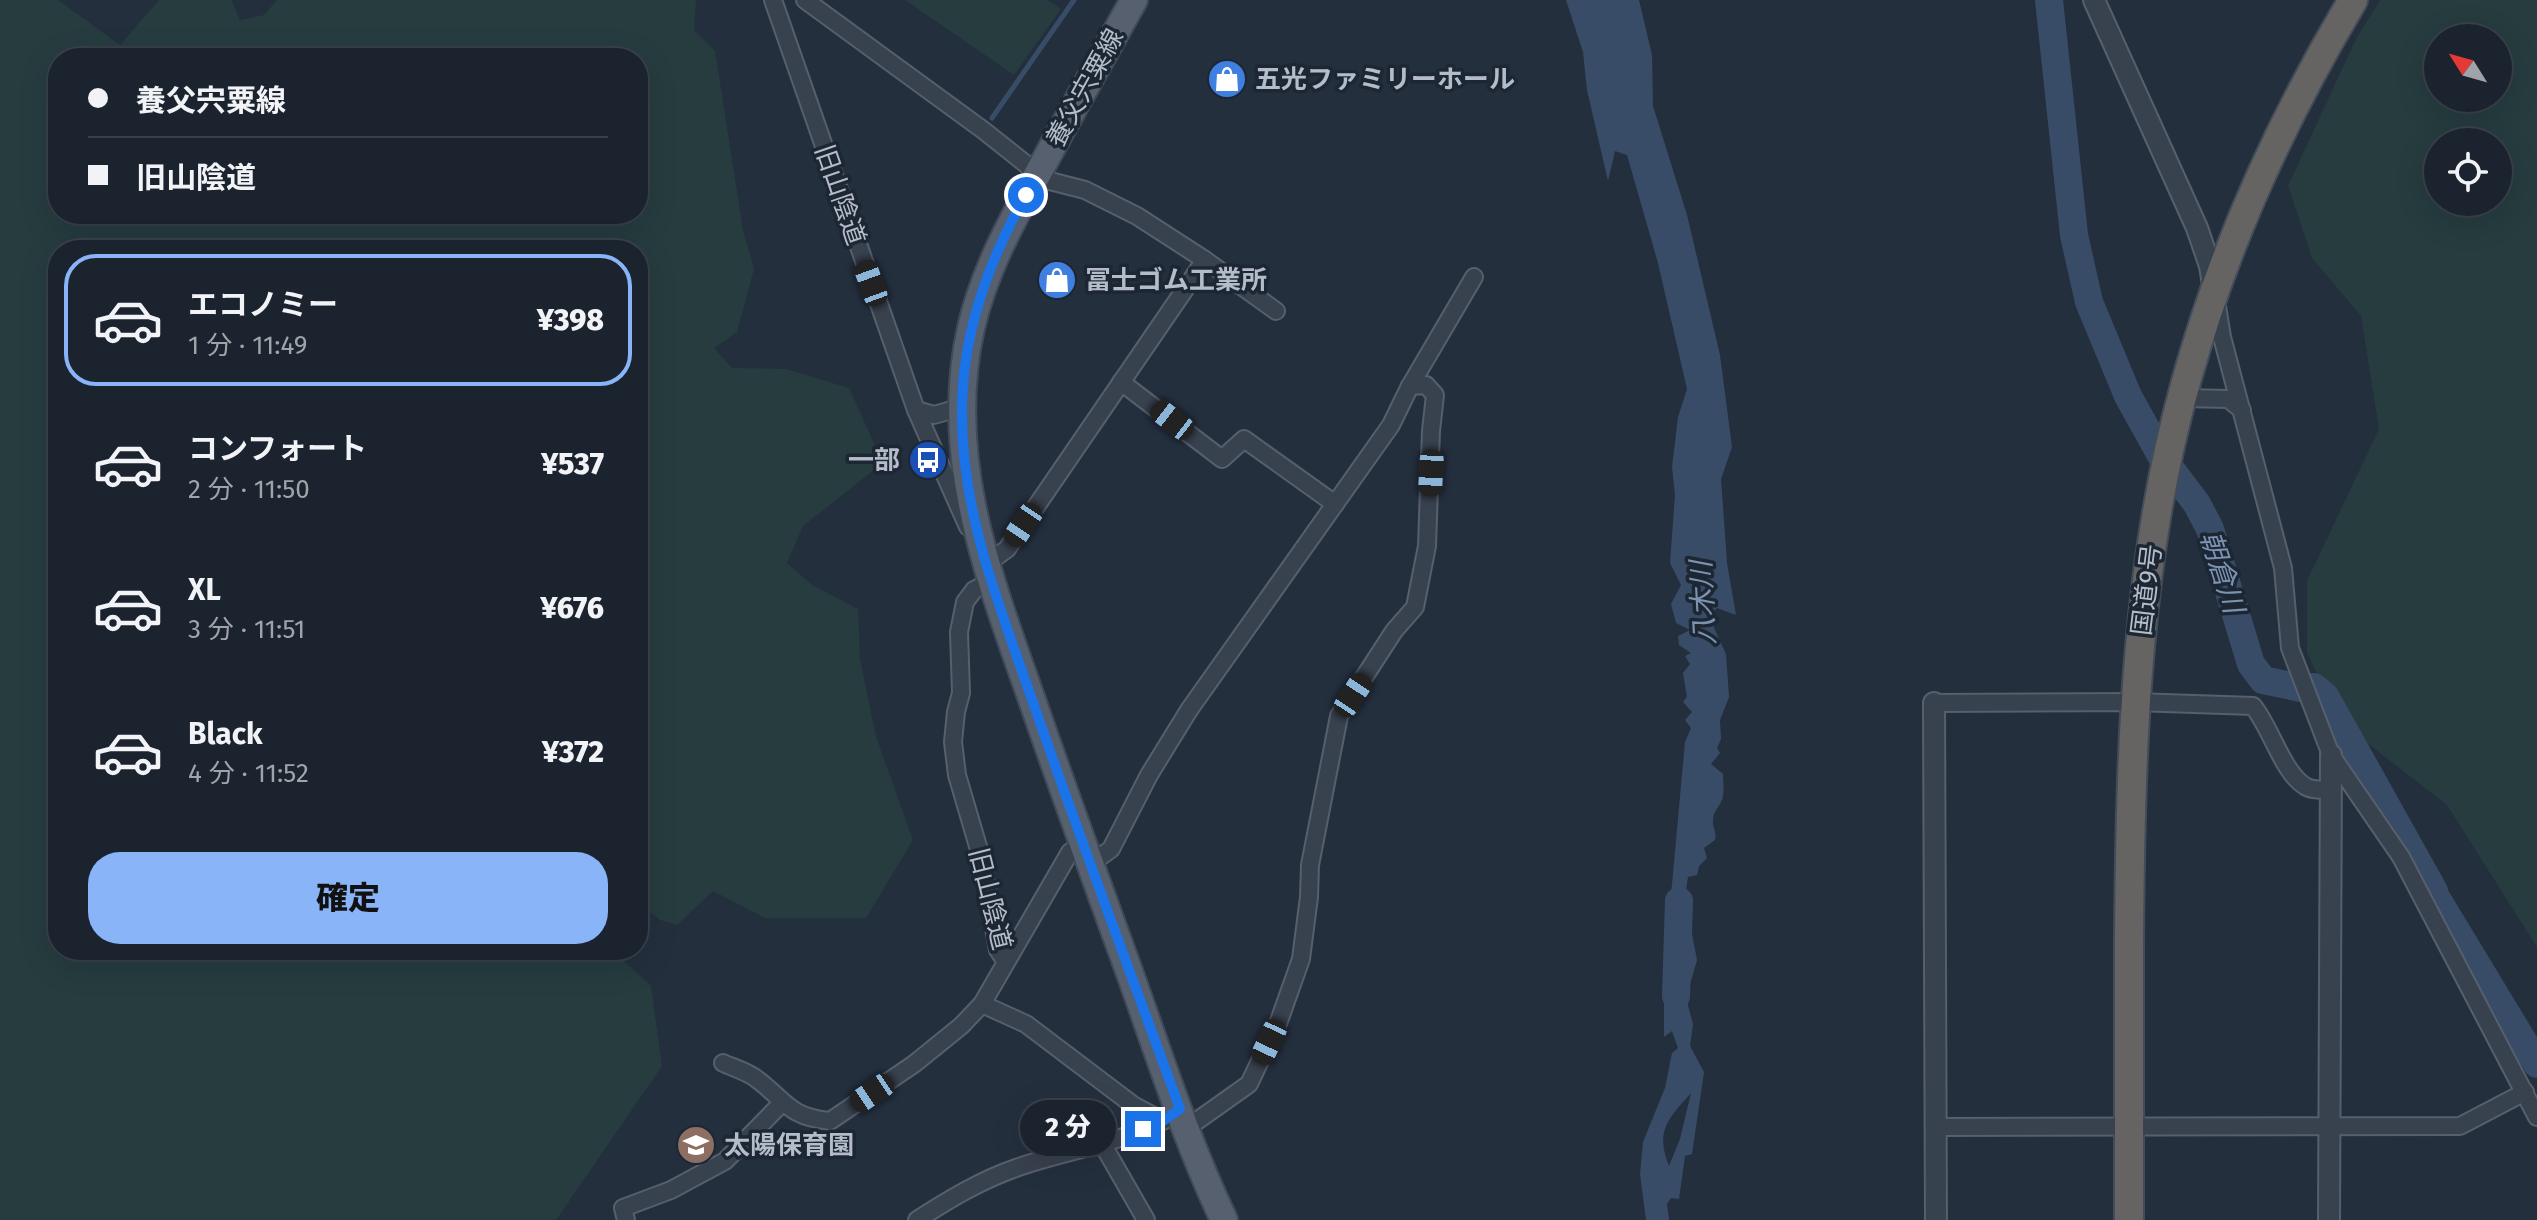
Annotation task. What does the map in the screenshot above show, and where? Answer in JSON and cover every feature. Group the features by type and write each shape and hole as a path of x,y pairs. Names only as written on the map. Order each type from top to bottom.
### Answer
{"highway":[{"name":"国道9号","path":"2129,1220 2130,807 2135,702 2147,581 2163,484 2183,398 2215,295 2248,206 2295,102 2353,0"}],"main road":[{"name":"養父宍粟線","path":"1134,0 1014,216 987,276 971,328 962,407 968,493 988,573 1176,1119 1224,1220"}],"street":[{"name":"旧山陰道","path":"723,1063 757,1078 782,1103 807,1119 830,1121 914,1064 961,1026 982,1004 1006,962 998,950 982,860 957,775 953,742 961,693 959,632 965,602 988,573 916,410 773,0"},
{"path":"805,0 1046,180 1085,190 1111,203 1205,260 1276,311"},
{"path":"2094,0 2197,228 2210,266 2222,337 2283,568 2290,648 2331,755 2401,857 2537,1117"},
{"path":"988,573 1205,260"},
{"path":"1006,962 1070,852 1083,846 1100,857 1111,849 1149,775 1189,710 1391,425 1410,386 1474,277"},
{"path":"1121,382 1222,459 1244,439 1335,504"},
{"path":"982,1004 1026,1024 1133,1105 1176,1119 1194,1123 1249,1084 1279,1021 1301,959 1310,865 1339,716 1394,631 1415,607 1427,546 1435,395 1426,385 1410,386"},
{"path":"2183,398 2228,399 2242,410"},
{"path":"916,410 934,415 962,407"},
{"path":"1936,1220 1934,703 2135,702 2253,706 2281,756 2303,785 2310,789 2331,790"},
{"path":"2329,1220 2331,755"},
{"path":"1936,1127 2460,1126 2525,1092"},
{"path":"626,1220 623,1208 671,1190 725,1161 782,1103"},
{"path":"917,1220 954,1196 1016,1167 1103,1145 1176,1119"},
{"path":"1103,1145 1146,1220"}],"green space":[{"path":"0,0 58,0 120,45 159,0 231,0 240,20 264,15 277,0 696,0 694,30 715,51 743,230 754,269 737,332 714,348 732,368 786,369 849,388 883,463 803,526 787,563 812,585 858,609 860,659 876,737 913,840 866,918 765,918 713,891 677,925 660,920 648,911 648,240 48,240 48,960 623,960 651,986 662,1066 556,1220 0,1220"},
{"path":"905,0 1047,0 1061,9 1014,75"},
{"path":"2380,0 2537,0 2537,947 2447,805 2339,721 2307,653 2307,581 2379,429 2361,316 2312,258 2288,186 2356,39"}],"water":[{"path":"1566,0 1639,0 1652,55 1653,106 1687,215 1720,355 1732,447 1721,479 1727,563 1736,615 1717,608 1712,614 1714,628 1726,654 1729,697 1720,720 1721,739 1717,748 1720,753 1711,764 1723,774 1723,792 1713,817 1715,840 1704,848 1707,858 1699,866 1697,875 1688,877 1685,897 1697,960 1686,998 1693,1024 1690,1046 1704,1072 1692,1154 1685,1156 1679,1199 1671,1198 1667,1204 1669,1220 1646,1220 1640,1174 1643,1142 1665,1088 1672,1053 1678,1048 1672,1031 1664,1037 1664,938 1685,742 1691,728 1685,720 1692,712 1683,702 1687,697 1683,673 1690,664 1685,656 1691,653 1679,645 1678,636 1690,630 1676,623 1671,604 1681,585 1670,563 1675,495 1672,467 1678,417 1687,389 1658,263 1627,155 1615,151 1608,181 1587,90 1583,52","holes":["1691,1093 1680,1139 1669,1166 1663,1143 1666,1126"]}],"waterway":[{"path":"992,118 1074,0"},
{"name":"朝倉川","path":"2049,0 2074,235 2089,302 2128,396 2163,459 2197,504 2210,529 2251,664 2263,680 2301,688 2314,687 2325,696 2434,894 2537,1064"},
{"name":"八木川","path":"1676,996 1679,901"}],"place":[{"name":"五光ファミリーホール","path":"1227,79"},
{"name":"冨士ゴム工業所","path":"1057,280"},
{"name":"一部","path":"928,460"},
{"name":"太陽保育園","path":"696,1145"}],"route":[{"path":"1026,195 987,276 971,328 962,407 968,493 985,565 1083,846 1180,1109 1163,1121 1143,1129"}]}
